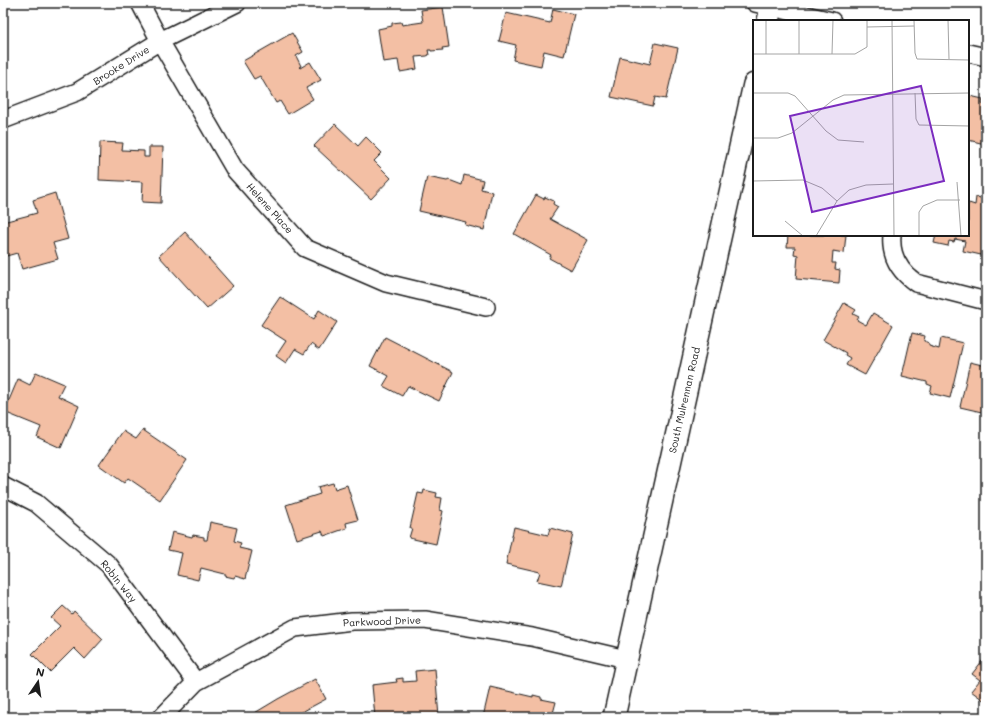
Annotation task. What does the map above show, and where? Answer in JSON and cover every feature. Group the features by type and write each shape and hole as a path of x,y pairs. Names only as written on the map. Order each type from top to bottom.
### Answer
{"street":[{"name":"Helene Place","path":"140,3 160,41 235,170 305,248 386,283 486,308"},
{"name":"Brooke Drive","path":"3,120 78,92 160,41 237,3"},
{"path":"766,8 827,20"},
{"path":"969,53 986,57"},
{"name":"South Mulrennan Road","path":"614,717 753,88"},
{"path":"892,236 891,245 899,268 911,280 928,287 986,301"},
{"name":"Robin Way","path":"3,486 36,503 108,565 196,682"},
{"name":"Parkwood Drive","path":"162,717 196,682 295,628 352,621 425,620 532,637 626,659"}],"building":[{"path":"443,7 449,47 442,48 443,50 428,50 429,55 415,57 417,69 400,72 398,60 383,62 378,29 392,26 392,23 401,22 402,25 423,22 421,10"},
{"path":"553,9 574,14 564,56 544,51 541,66 513,60 516,45 499,41 506,13 550,23"},
{"path":"292,33 303,52 296,56 301,66 299,67 300,68 310,62 321,80 306,88 313,99 288,114 280,101 276,103 260,76 254,79 243,61"},
{"path":"655,43 678,48 666,99 655,97 653,106 611,97 620,57 650,64"},
{"path":"970,96 983,99 982,104 986,105 986,148 984,148 985,144 969,140"},
{"path":"335,124 358,146 366,137 382,153 374,161 391,178 371,199 314,146"},
{"path":"100,142 123,143 122,150 144,151 144,157 149,157 149,147 163,147 161,203 142,202 143,182 99,180"},
{"path":"464,175 483,180 481,189 492,192 484,230 465,225 466,222 419,211 427,177 447,181 449,180 462,185"},
{"path":"55,193 68,239 53,243 58,259 22,269 17,253 3,257 3,222 37,213 33,200"},
{"path":"536,195 544,199 545,197 554,201 553,204 558,207 550,219 588,240 571,270 549,258 551,255 514,234"},
{"path":"976,197 986,199 986,254 982,253 981,255 963,251 965,241 955,239 954,242 949,241 948,246 934,243 936,236 969,236 969,203 975,205"},
{"path":"185,232 233,286 207,309 159,256"},
{"path":"788,236 846,236 844,253 833,251 832,263 836,263 835,269 840,270 839,283 796,279 798,255 794,254 795,247 787,247"},
{"path":"280,297 314,319 319,310 337,322 319,350 311,344 304,354 295,349 286,363 276,356 286,341 261,325"},
{"path":"844,303 856,310 853,314 859,317 857,320 866,325 873,313 893,325 865,375 846,365 850,358 845,355 846,353 823,340"},
{"path":"912,333 925,336 924,341 929,343 929,346 939,349 941,338 963,343 950,398 930,393 932,386 927,384 927,382 902,376"},
{"path":"385,337 453,372 439,401 408,386 402,396 383,386 389,376 370,366"},
{"path":"970,362 986,366 986,413 960,407"},
{"path":"36,372 64,384 58,396 79,406 61,448 37,437 41,427 4,412 18,379 30,385"},
{"path":"143,430 187,460 160,500 128,478 124,483 99,465 123,431 136,439"},
{"path":"333,483 335,489 347,485 358,520 346,523 347,528 324,536 322,531 297,539 286,505 320,494 318,487"},
{"path":"424,490 437,493 436,497 442,498 440,510 443,511 436,544 409,538 418,493 423,494"},
{"path":"210,522 237,528 234,541 241,543 239,548 252,551 245,579 235,576 234,578 225,576 225,574 201,568 198,580 177,575 182,553 168,550 172,532 192,537 193,535 204,537 204,540 207,540"},
{"path":"514,527 548,535 550,528 573,534 561,586 537,581 540,572 506,564"},
{"path":"63,606 72,614 74,611 103,639 85,659 74,648 50,672 32,654 60,626 51,618"},
{"path":"986,656 986,702 971,691 980,680 972,674"},
{"path":"435,669 439,717 375,717 372,685 397,682 396,679 403,678 403,682 416,681 415,671"},
{"path":"315,679 326,699 300,713 302,717 248,717 278,699"},
{"path":"490,687 533,697 533,695 541,697 541,699 556,702 552,717 483,717"}]}
